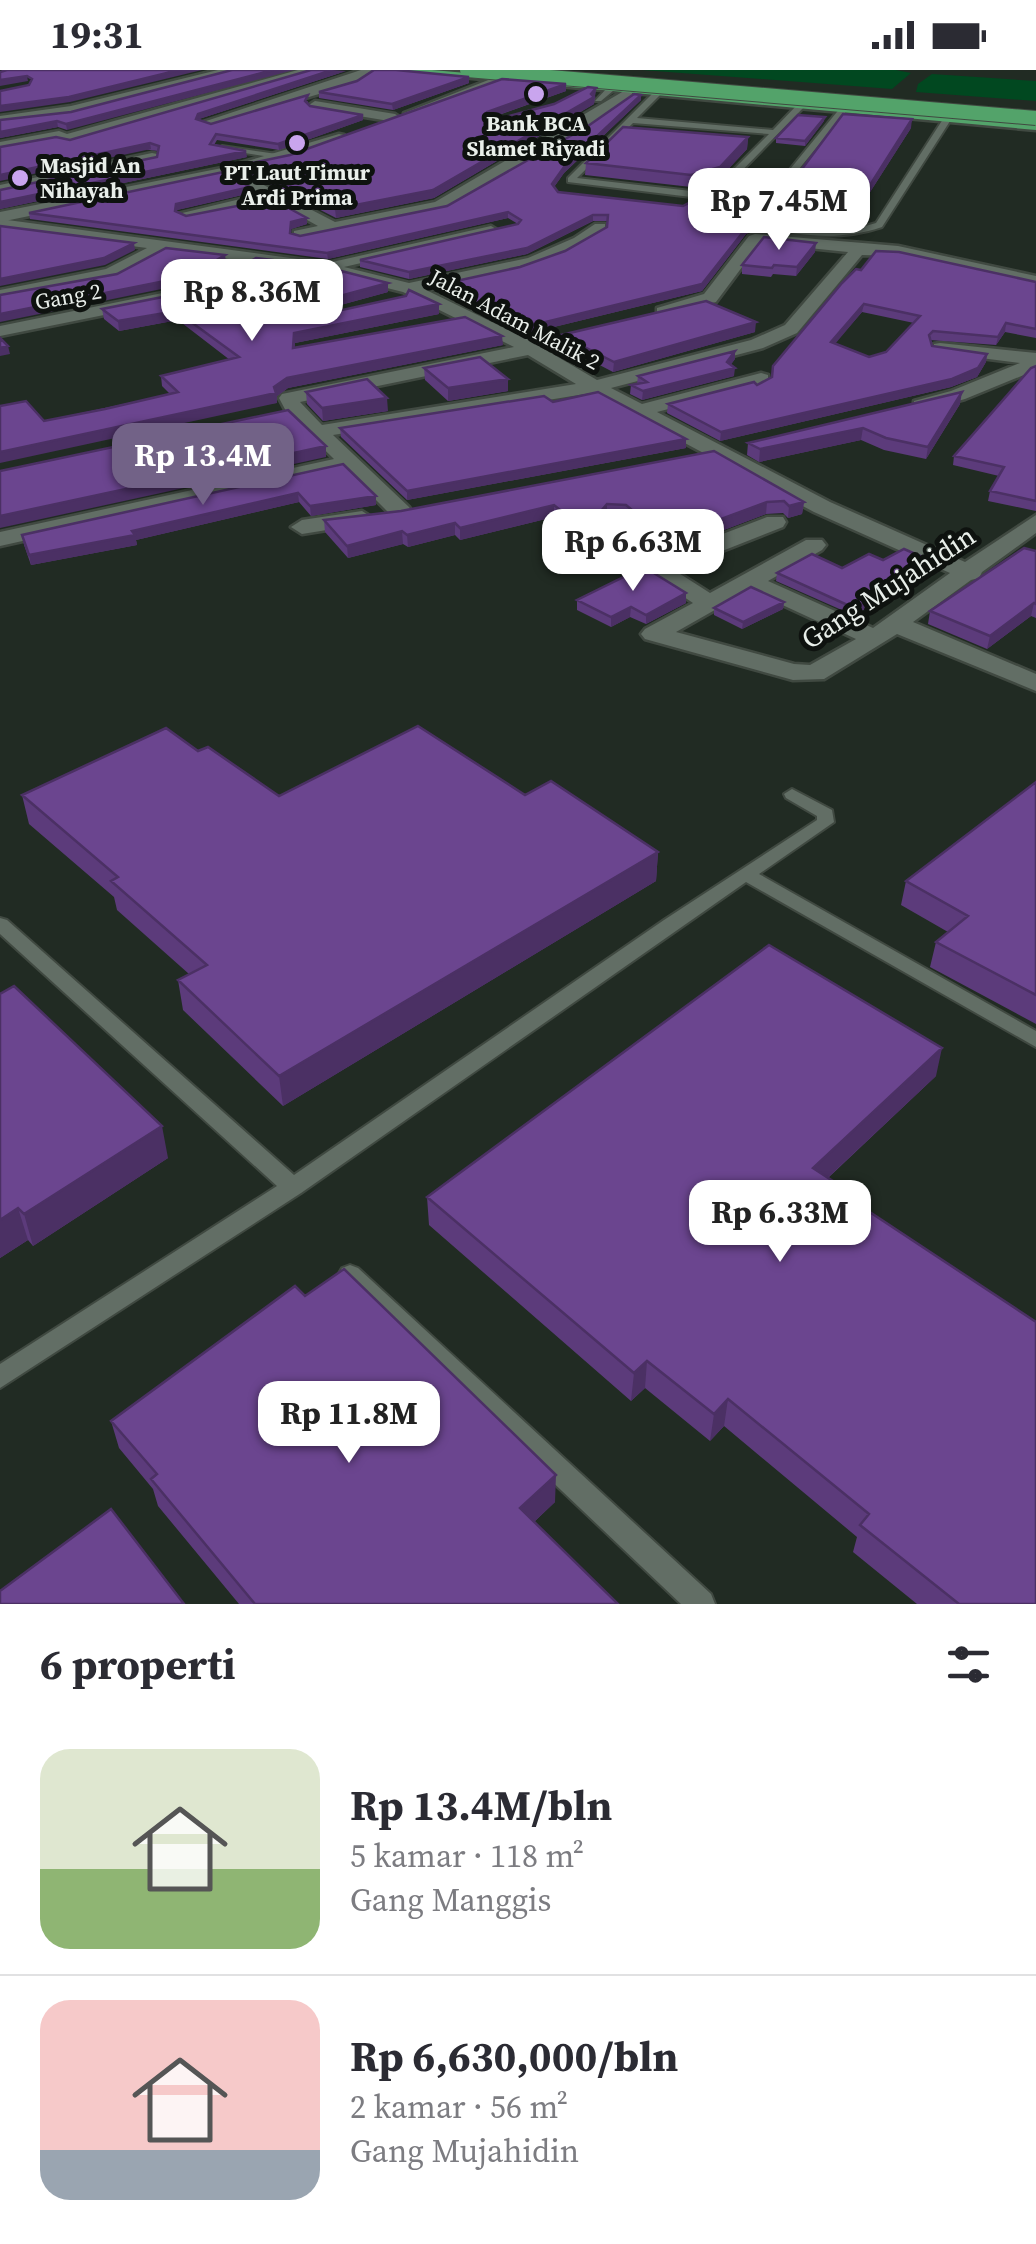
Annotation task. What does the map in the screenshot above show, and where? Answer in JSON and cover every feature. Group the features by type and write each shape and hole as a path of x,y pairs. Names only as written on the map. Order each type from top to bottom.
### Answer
{"highway":[{"path":"391,70 1036,126"},
{"path":"467,70 1036,118"},
{"path":"568,70 1036,107"},
{"path":"616,74 805,93 823,100 804,106"}],"street":[{"path":"0,120 232,70"},
{"path":"0,146 67,140 312,70"},
{"path":"206,122 352,80 370,70"},
{"path":"375,125 298,112 401,71"},
{"path":"0,220 284,157 496,81"},
{"path":"300,234 444,204 581,125 629,92"},
{"path":"314,106 395,118"},
{"path":"24,117 67,140"},
{"path":"0,192 152,157"},
{"path":"229,171 334,228"},
{"path":"0,192 51,206"},
{"path":"186,214 275,196"},
{"path":"313,216 403,199"},
{"name":"Jalan Adam Malik 2","path":"0,220 322,267 467,316 822,507 971,572"},
{"path":"404,295 549,256 579,243 600,226"},
{"path":"322,267 509,227"},
{"path":"646,316 710,298 755,240 774,238 926,256 1036,280"},
{"path":"0,296 112,272 165,246"},
{"path":"321,431 594,387 757,344 791,329 854,253 868,249"},
{"name":"Gang 2","path":"0,331 197,292 253,258"},
{"path":"431,324 467,316"},
{"path":"302,526 410,510 350,462 321,431 285,411 289,398 527,346 556,336"},
{"path":"936,347 1036,361"},
{"path":"901,410 958,395 1036,361"},
{"path":"640,411 768,380 694,362"},
{"path":"680,459 754,444"},
{"path":"0,539 350,462"},
{"path":"662,565 776,522"},
{"name":"Gang Mujahidin","path":"814,545 654,634 808,674 885,630 1036,522"},
{"path":"615,525 662,565 664,574 710,602"},
{"path":"749,581 1036,683"}],"lane":[{"path":"565,99 587,88"},
{"path":"598,100 610,90"},
{"path":"560,190 656,94"},
{"path":"680,206 720,186 772,132 804,106"},
{"path":"844,110 763,208 758,222 795,230 850,233 879,225 948,118"},
{"path":"628,120 772,132"},
{"path":"615,132 633,133"},
{"path":"742,142 760,144"},
{"path":"216,146 284,157"},
{"path":"573,174 720,186"},
{"path":"573,174 700,193"},
{"path":"0,1377 293,1187 824,822 826,814 792,794"},
{"path":"746,874 1036,1040"},
{"path":"0,924 293,1187"},
{"path":"350,1275 701,1604"}],"green space":[{"path":"642,70 896,70 911,73 892,89"},
{"path":"932,74 1036,81 1036,101 916,92 918,84"}],"building":[{"path":"179,70 69,97 0,106 0,91 29,85 32,79 27,76 0,80 0,72"},
{"path":"232,70 273,70 66,124 57,121 0,132 0,120 71,112"},
{"path":"311,70 332,70 198,114 196,119 211,124 308,95 305,101 310,106 363,115 278,144 216,134 210,144 246,151 0,202 0,190 157,157 159,146 150,143 0,175 0,147 56,137 70,140"},
{"path":"374,70 469,77 392,104 319,92 357,81"},
{"path":"502,79 566,84 487,112 484,116 490,121 554,104 588,87 596,88 591,94 594,97 433,190 335,209 247,164 290,155"},
{"path":"634,94 641,95 564,167 552,184 558,192 683,206 720,186 763,191 752,217 760,223 747,227 702,284 525,327 438,285 520,267 565,251 607,227 608,215 593,215 527,248 409,272 360,260 518,224 521,220 508,212 327,253 29,213 223,172 250,187 176,204 175,211 186,216 272,199 307,218 291,222 290,233 300,236 447,206 588,126"},
{"path":"843,114 912,119 851,215 807,215 769,208 780,189 787,189"},
{"path":"798,115 825,117 805,141 776,138"},
{"path":"623,127 748,137 720,167 691,175 586,163"},
{"path":"0,226 134,243 104,258 0,279"},
{"path":"764,237 816,243 797,267 742,265"},
{"path":"166,248 225,255 190,276 0,314 0,295 117,274"},
{"path":"876,251 899,252 1036,282 1036,329 1006,323 998,337 933,331 929,335 932,346 987,354 978,368 952,379 721,432 668,404 754,382 757,385 772,377 773,366 842,283 856,269 861,270","holes":["864,304 920,316 886,352 869,357 831,342"]},
{"path":"256,258 322,266 388,283 296,308 306,318 406,296 409,290 439,304 294,333 293,348 465,317 502,336 287,378 274,387 276,393 0,452 0,406 26,401 44,421 105,409 178,392 161,376 239,357 176,311 118,321 102,309 203,289"},
{"path":"706,301 756,322 614,362 561,335"},
{"path":"735,351 727,362 735,368 643,391 631,385 647,382 638,376"},
{"path":"480,357 508,379 448,388 424,368"},
{"path":"1036,366 1036,501 990,491 1004,467 954,456"},
{"path":"367,379 387,398 322,408 306,392"},
{"path":"598,392 686,439 407,491 340,428 544,396 553,402"},
{"path":"962,392 928,447 886,438 863,428 760,449 748,443"},
{"path":"288,410 326,446 0,516 0,471"},
{"path":"714,451 804,502 789,506 784,501 767,502 667,539 626,505 607,504 601,511 604,520 642,554 622,560 554,505 460,528 455,523 407,535 402,531 347,546 324,520 401,511"},
{"path":"343,464 376,496 310,506 298,493 132,531 135,535 29,555 22,535"},
{"path":"1024,548 1036,551 1036,604 990,636 930,611"},
{"path":"904,549 939,564 854,608 777,573 812,554 842,568 869,554 883,560"},
{"path":"644,567 686,593 646,615 631,607 611,617 577,600"},
{"path":"751,587 784,602 743,622 714,608"},
{"path":"418,726 525,795 551,781 658,852 279,1076 178,980 207,965 111,881 118,877 22,795 166,728 198,751 208,747 279,796"},
{"path":"1036,782 1036,995 936,942 968,916 906,881"},
{"path":"769,945 942,1048 813,1168 842,1187 838,1191 1036,1322 1036,1604 959,1604 860,1525 869,1514 728,1399 714,1414 647,1361 634,1373 427,1197"},
{"path":"14,986 162,1126 24,1214 18,1208 0,1220 0,994"},
{"path":"344,1269 556,1475 520,1508 618,1604 255,1604 151,1479 157,1474 111,1421 295,1286 305,1296"},
{"path":"111,1509 184,1604 0,1604 0,1591"}],"place":[{"name":"Bank BCA Slamet Riyadi","path":"536,94"},
{"name":"PT Laut Timur Ardi Prima","path":"297,143"},
{"name":"Masjid An Nihayah","path":"20,178"}]}
